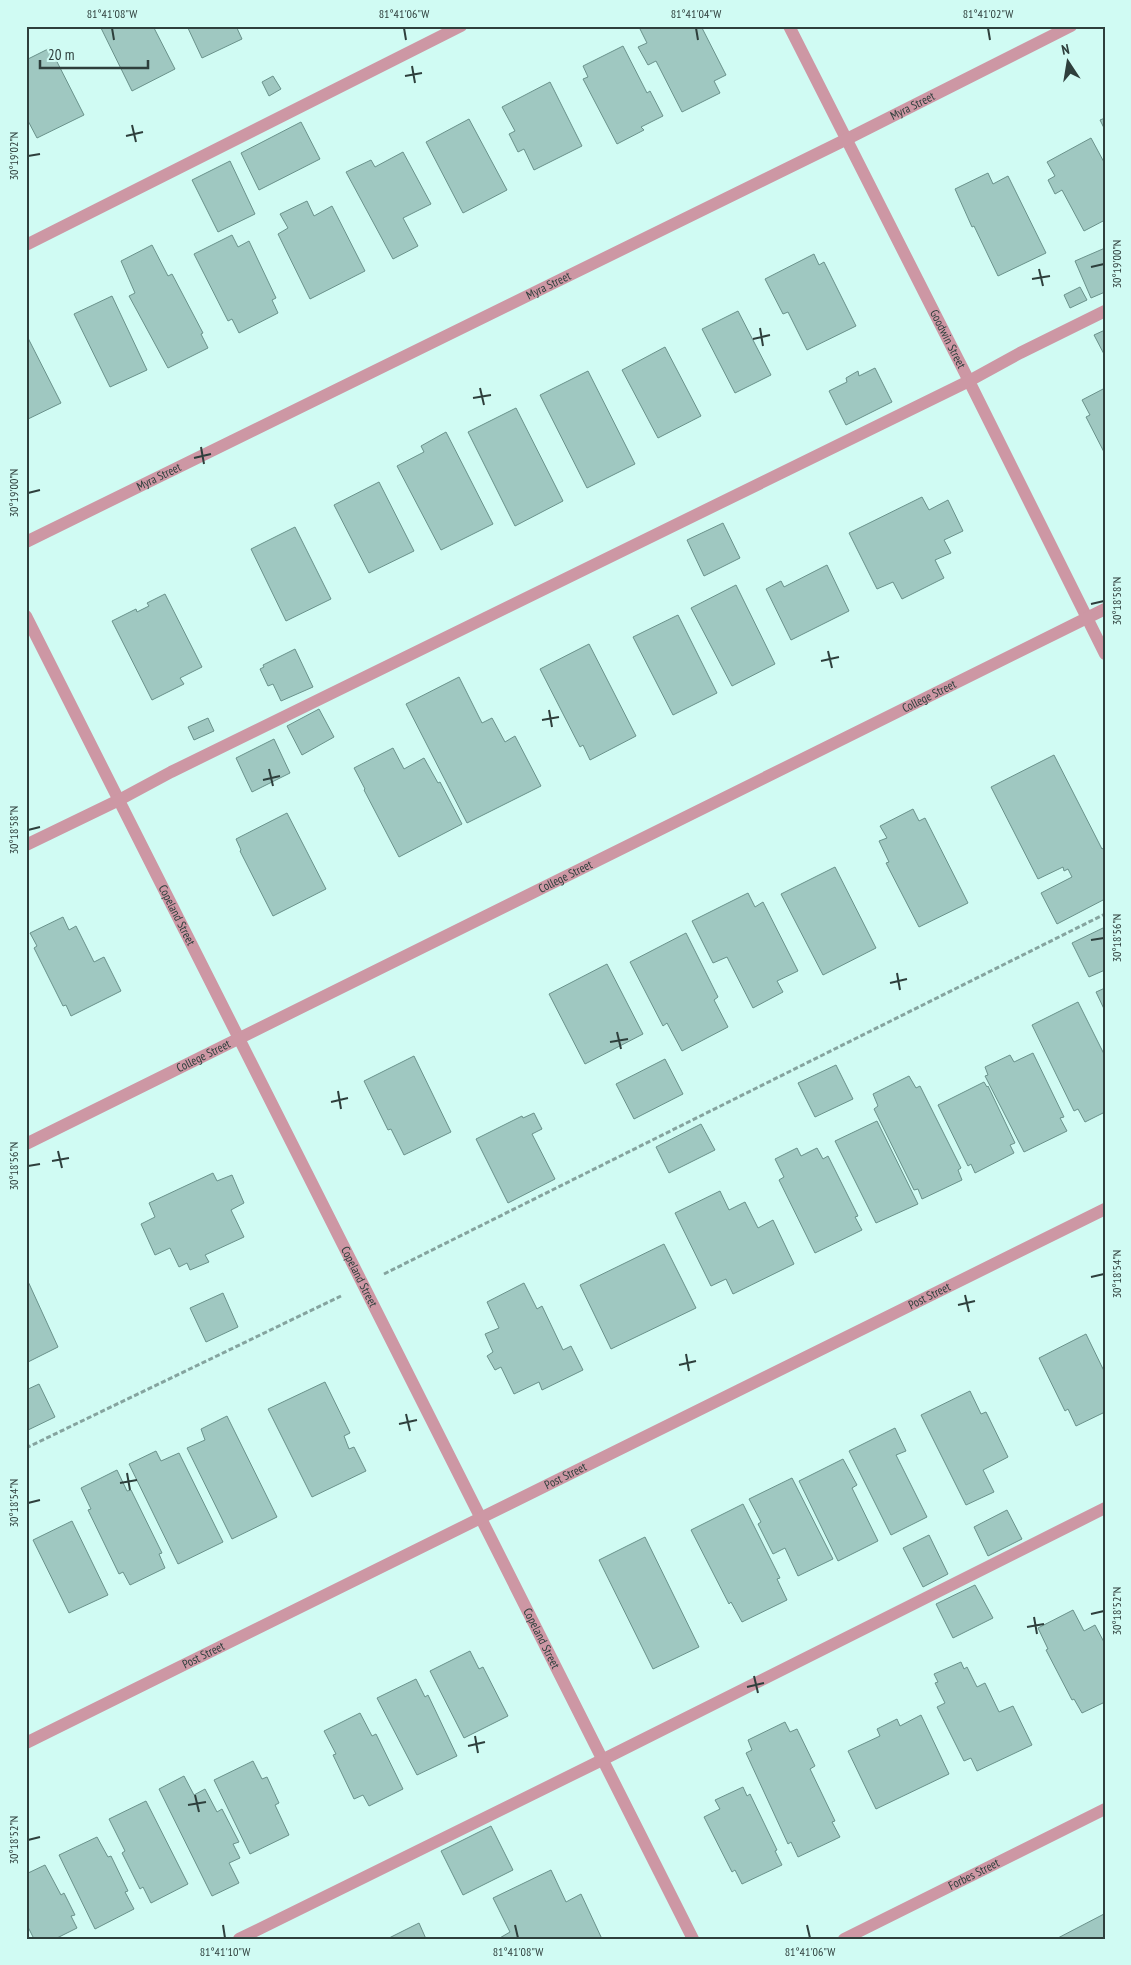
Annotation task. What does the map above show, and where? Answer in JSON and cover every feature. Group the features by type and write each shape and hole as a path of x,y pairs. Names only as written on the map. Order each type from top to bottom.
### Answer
{"street":[{"path":"26,246 461,26"},
{"name":"Goodwin Street","path":"790,26 1105,654"},
{"name":"Myra Street","path":"26,542 847,139 1071,26"},
{"path":"26,845 969,381 1020,353 1105,311"},
{"name":"College Street","path":"26,1144 1105,609"},
{"name":"Copeland Street","path":"26,616 692,1939"},
{"name":"Post Street","path":"26,1743 1105,1209"},
{"path":"239,1939 1105,1508"},
{"name":"Forbes Street","path":"844,1939 1105,1809"}],"path":[{"path":"26,1448 363,1285 1105,914"}],"building":[{"path":"100,26 153,26 175,69 132,91"},
{"path":"187,26 236,26 242,39 202,58"},
{"path":"701,26 726,75 714,81 720,93 682,112 656,61 648,65 638,47 647,43 639,27"},
{"path":"623,46 647,93 650,91 663,116 641,127 644,130 617,144 583,79 588,77 583,66"},
{"path":"50,48 84,115 37,138 26,117 26,60"},
{"path":"273,76 281,89 269,96 262,82"},
{"path":"550,82 582,146 534,170 524,149 518,152 509,134 515,131 502,107"},
{"path":"1105,118 1105,130 1100,120"},
{"path":"469,119 507,190 463,213 426,142"},
{"path":"301,122 320,159 259,190 241,153"},
{"path":"1091,138 1105,164 1105,220 1084,231 1062,190 1055,194 1048,180 1055,176 1047,162"},
{"path":"403,152 431,204 403,218 418,246 393,259 346,172 371,160 375,167"},
{"path":"230,161 255,214 218,232 192,180"},
{"path":"988,173 993,184 1008,176 1046,253 998,276 974,226 972,227 955,189"},
{"path":"307,201 314,216 332,206 365,271 310,299 278,234 288,228 280,214"},
{"path":"232,235 238,247 249,241 276,298 272,300 278,313 239,333 232,319 228,321 194,254"},
{"path":"152,245 168,276 172,274 203,333 201,334 208,348 168,368 129,296 135,293 121,261"},
{"path":"1105,248 1105,292 1091,298 1075,261"},
{"path":"814,254 819,265 824,262 856,326 807,350 788,312 783,314 765,279"},
{"path":"1080,287 1087,300 1070,308 1064,295"},
{"path":"112,296 147,370 110,387 74,314"},
{"path":"738,311 771,375 735,393 702,329"},
{"path":"1105,330 1105,356 1094,335"},
{"path":"28,338 61,403 26,420 26,339"},
{"path":"665,347 701,416 658,438 622,370"},
{"path":"875,368 892,402 846,425 829,391 847,382 846,378 858,371 859,376"},
{"path":"588,371 635,464 587,488 540,395"},
{"path":"1105,388 1105,454 1086,417 1090,415 1082,400"},
{"path":"516,408 563,501 515,526 468,432"},
{"path":"446,432 493,524 441,550 397,466 424,452 421,446"},
{"path":"379,482 414,551 369,573 334,505"},
{"path":"922,497 929,510 948,500 963,531 944,540 951,553 935,560 944,578 902,599 893,582 877,589 849,533"},
{"path":"723,523 740,558 704,576 687,540"},
{"path":"295,527 331,599 286,621 251,549"},
{"path":"827,565 849,611 791,640 766,589 781,581 784,587"},
{"path":"736,585 775,664 732,686 691,608"},
{"path":"165,594 202,667 180,678 184,684 152,700 112,621 136,609 137,612 149,606 147,603"},
{"path":"678,615 717,693 673,715 633,637"},
{"path":"589,644 636,736 590,760 583,745 580,747 540,669"},
{"path":"295,649 313,687 281,701 273,684 268,686 260,669 264,667 263,665"},
{"path":"459,677 482,723 492,718 505,742 515,736 541,786 467,823 406,704"},
{"path":"319,709 334,737 302,755 287,726"},
{"path":"208,718 214,731 194,740 188,727"},
{"path":"274,739 290,773 252,792 236,758"},
{"path":"393,748 404,769 424,758 438,783 440,782 462,824 399,857 354,768"},
{"path":"1054,755 1102,849 1105,847 1105,899 1057,924 1041,893 1072,877 1068,869 1064,871 1063,867 1038,879 991,787"},
{"path":"913,809 919,821 925,818 968,903 919,927 886,863 889,862 879,841 887,838 880,826"},
{"path":"287,813 326,889 273,916 240,851 236,839"},
{"path":"835,867 876,948 823,975 781,894"},
{"path":"748,893 755,907 763,902 798,971 777,981 783,992 753,1008 727,957 713,963 692,921"},
{"path":"63,917 69,930 76,926 94,962 104,957 121,991 71,1016 66,1005 63,1006 34,948 37,946 30,933"},
{"path":"1105,927 1105,970 1089,977 1072,943"},
{"path":"686,933 718,997 714,1000 728,1027 682,1051 667,1023 663,1026 630,962"},
{"path":"607,964 643,1034 585,1064 549,994"},
{"path":"1105,988 1105,1011 1096,992"},
{"path":"1078,1002 1105,1056 1105,1112 1085,1122 1078,1109 1074,1111 1032,1025"},
{"path":"1033,1053 1064,1117 1060,1118 1067,1131 1024,1152 985,1076 988,1075 985,1067 1010,1055 1014,1062"},
{"path":"414,1056 451,1132 404,1155 391,1129 388,1130 364,1081"},
{"path":"665,1059 683,1094 634,1119 616,1084"},
{"path":"836,1065 853,1099 815,1117 798,1083"},
{"path":"909,1076 916,1088 920,1086 961,1168 958,1170 962,1180 922,1199 918,1189 914,1190 874,1109 878,1106 873,1094"},
{"path":"984,1082 988,1086 1015,1143 1010,1145 1014,1153 975,1173 971,1164 968,1166 938,1105"},
{"path":"534,1113 542,1129 532,1134 555,1179 508,1203 476,1139 522,1116 523,1118"},
{"path":"877,1121 918,1204 876,1223 835,1141"},
{"path":"701,1124 715,1150 669,1173 656,1147"},
{"path":"797,1148 801,1156 817,1148 823,1159 828,1156 858,1216 855,1217 862,1230 815,1253 779,1180 784,1177 775,1159"},
{"path":"213,1173 217,1181 232,1175 244,1203 231,1210 244,1237 205,1255 209,1262 190,1270 187,1263 179,1267 170,1248 155,1255 141,1224 155,1217 149,1203"},
{"path":"720,1191 729,1210 745,1202 758,1228 773,1220 794,1264 733,1294 726,1279 711,1286 675,1213"},
{"path":"664,1244 696,1308 611,1349 580,1285"},
{"path":"26,1277 58,1347 26,1363"},
{"path":"524,1283 537,1309 542,1306 563,1350 571,1346 583,1370 542,1390 539,1382 514,1394 501,1367 495,1370 487,1356 493,1352 485,1334 499,1328 487,1302"},
{"path":"223,1293 238,1327 206,1342 190,1308"},
{"path":"1086,1334 1105,1373 1105,1412 1076,1426 1068,1409 1065,1411 1039,1358"},
{"path":"325,1382 350,1433 344,1436 349,1449 354,1447 366,1471 312,1497 268,1409"},
{"path":"39,1384 55,1417 28,1430 26,1426 26,1390"},
{"path":"970,1391 981,1414 986,1412 1008,1457 983,1470 994,1492 966,1505 921,1415"},
{"path":"227,1416 277,1517 232,1539 187,1448 205,1440 201,1429"},
{"path":"895,1428 906,1451 896,1455 927,1517 891,1535 849,1451"},
{"path":"156,1451 161,1461 179,1453 223,1542 178,1564 129,1464"},
{"path":"843,1459 857,1485 852,1488 878,1541 838,1561 799,1481"},
{"path":"117,1470 127,1491 131,1490 162,1553 159,1554 165,1568 130,1585 123,1572 119,1574 88,1510 91,1509 81,1488"},
{"path":"792,1478 833,1559 798,1576 785,1548 773,1554 758,1524 761,1522 749,1499"},
{"path":"743,1504 780,1578 777,1579 787,1600 742,1622 731,1602 729,1604 691,1530"},
{"path":"1007,1510 1022,1539 988,1556 974,1527"},
{"path":"72,1521 108,1595 69,1613 33,1540"},
{"path":"929,1535 948,1574 923,1587 903,1548"},
{"path":"645,1537 699,1647 653,1669 599,1560"},
{"path":"975,1585 993,1618 953,1638 936,1604"},
{"path":"1073,1610 1084,1631 1095,1625 1105,1644 1105,1702 1082,1713 1074,1699 1072,1700 1046,1650 1048,1649 1038,1628"},
{"path":"470,1651 479,1669 483,1667 508,1716 464,1738 430,1671"},
{"path":"961,1662 964,1669 967,1667 977,1687 985,1683 999,1712 1013,1706 1032,1745 977,1771 971,1758 964,1761 937,1707 945,1703 935,1683 938,1682 934,1674"},
{"path":"416,1679 425,1697 428,1695 457,1756 417,1775 377,1698"},
{"path":"360,1713 372,1736 376,1734 403,1789 369,1806 363,1795 354,1799 333,1755 336,1754 324,1731"},
{"path":"921,1715 949,1774 876,1809 848,1751 880,1736 877,1729 897,1719 900,1726"},
{"path":"785,1722 790,1732 797,1729 815,1766 810,1769 835,1821 832,1822 840,1837 798,1857 791,1842 788,1844 746,1753 752,1750 748,1740"},
{"path":"253,1761 262,1779 267,1777 279,1803 275,1805 289,1835 250,1854 214,1780"},
{"path":"184,1776 194,1795 205,1789 217,1812 222,1809 239,1842 233,1844 240,1858 229,1863 239,1883 212,1896 159,1789"},
{"path":"743,1787 747,1796 750,1794 777,1850 775,1851 782,1865 742,1884 735,1870 732,1872 704,1817 720,1809 715,1800"},
{"path":"146,1801 188,1884 151,1903 143,1887 140,1889 122,1853 125,1851 109,1819"},
{"path":"491,1826 513,1870 463,1895 441,1851"},
{"path":"97,1837 108,1857 111,1856 128,1891 125,1892 134,1909 95,1929 59,1855"},
{"path":"45,1865 61,1895 64,1893 75,1915 71,1916 77,1928 55,1939 34,1939 26,1923 26,1874"},
{"path":"551,1870 566,1902 581,1894 602,1939 498,1939 510,1932 493,1898"},
{"path":"1104,1914 1105,1939 1056,1939"},
{"path":"419,1923 426,1939 387,1939"}]}
